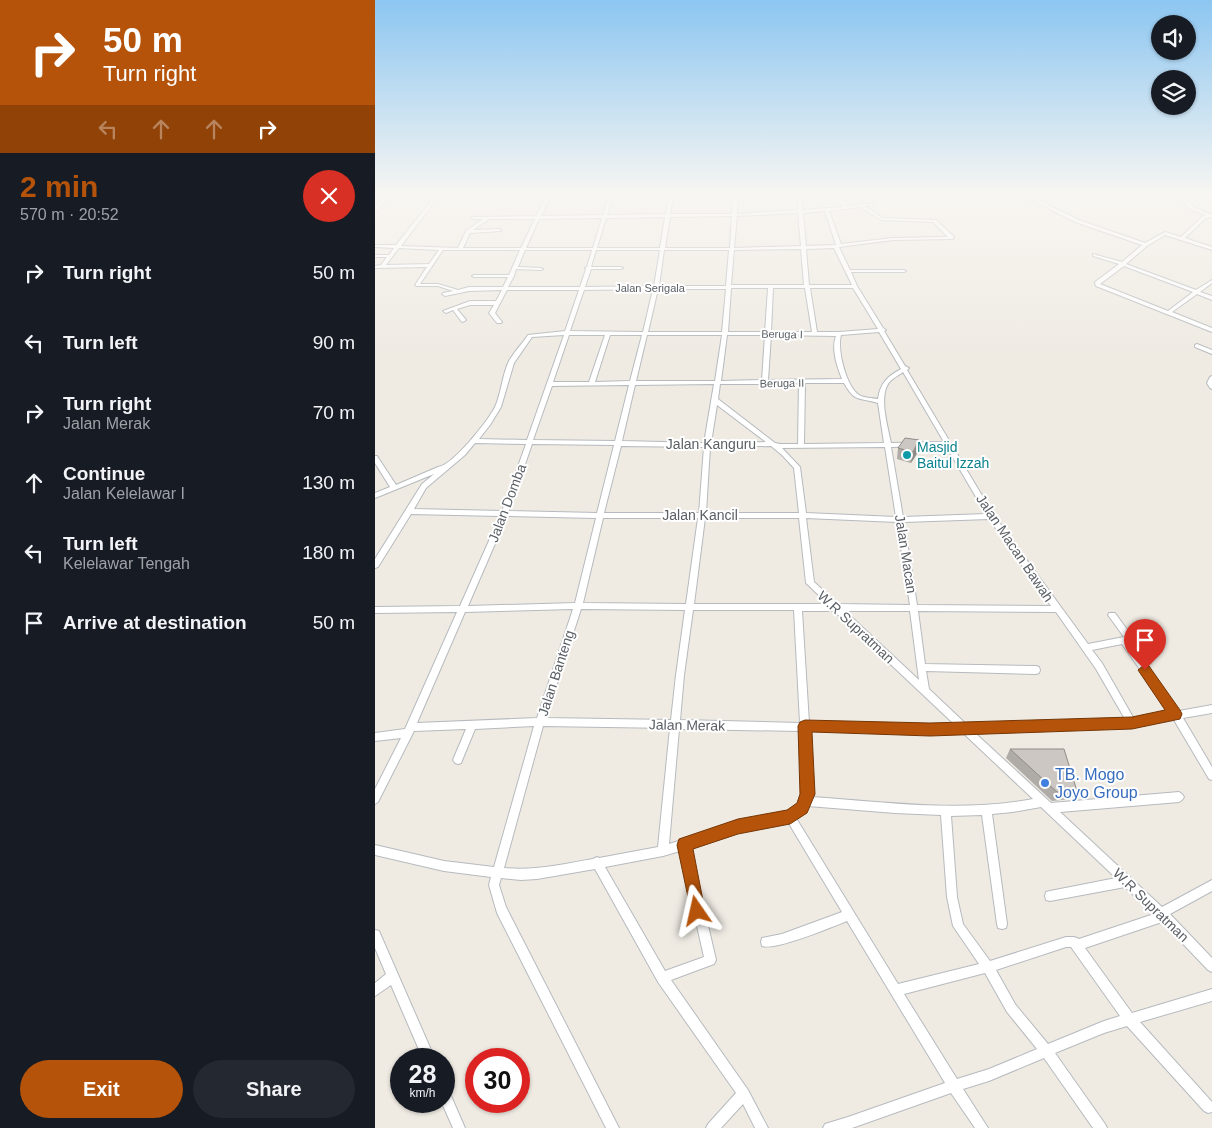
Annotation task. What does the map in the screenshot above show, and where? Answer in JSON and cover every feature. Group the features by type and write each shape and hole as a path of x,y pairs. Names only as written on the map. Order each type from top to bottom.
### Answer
{"street":[{"path":"382,267 397,249"},
{"path":"442,249 418,286 438,285 456,290"},
{"path":"454,249 618,249"},
{"path":"499,322 492,313 516,268 523,249"},
{"name":"Jalan Domba","path":"375,800 409,730 505,514 582,288 593,249"},
{"name":"Jalan Banteng","path":"613,1128 501,909 494,885 540,722 578,606 656,288 663,249"},
{"path":"706,249 757,249"},
{"path":"663,851 675,724 702,514 707,445 725,333 730,249"},
{"path":"805,249 807,286 815,334"},
{"name":"Jalan Macan Bawah","path":"838,249 855,286 906,368 991,516 1057,610 1087,648 1132,723"},
{"path":"1141,249 1097,283 1098,285 1212,330"},
{"path":"1095,255 1212,298"},
{"path":"375,256 391,256"},
{"path":"375,267 429,266"},
{"path":"516,268 541,268"},
{"path":"587,268 621,268"},
{"path":"847,271 904,270"},
{"path":"474,276 512,276"},
{"path":"1169,312 1212,281"},
{"path":"765,383 771,286"},
{"name":"Jalan Serigala","path":"445,294 456,290 505,288 855,286"},
{"path":"446,311 471,303 498,303"},
{"path":"454,308 463,320"},
{"path":"883,330 839,334 837,342 841,367 846,381 855,396 881,402 882,390 887,379 906,368"},
{"name":"Beruga I","path":"375,565 424,486 449,466 475,441 495,414 511,363 527,338 534,334 566,332 839,334"},
{"path":"592,383 608,333"},
{"path":"1197,346 1212,352"},
{"path":"1212,378 1210,383 1212,387"},
{"name":"Beruga II","path":"549,384 846,381"},
{"path":"801,445 802,382"},
{"name":"W.R Supratman","path":"715,400 790,457 797,467 810,582 1163,914 1212,966"},
{"name":"Jalan Macan","path":"881,402 914,608 925,692"},
{"name":"Jalan Kanguru","path":"475,441 707,445 772,444 780,446 948,444"},
{"path":"375,458 394,487"},
{"path":"375,496 449,466"},
{"name":"Jalan Kancil","path":"409,511 599,516 702,514 900,520 991,516"},
{"path":"375,610 462,610 578,606 1057,610"},
{"path":"798,607 807,801"},
{"path":"1112,615 1176,714 1212,776"},
{"path":"1087,648 1147,635 1159,638"},
{"path":"922,667 1036,670"},
{"name":"Jalan Merak","path":"375,737 409,730 540,722 930,729 1132,723 1212,709"},
{"path":"458,760 472,725"},
{"path":"375,850 444,866 496,873 537,874 663,851 738,827 790,817 807,801 946,810 1179,797"},
{"path":"986,809 1002,924"},
{"path":"946,810 952,896 958,926 988,967 1011,1008 1047,1052 1101,1128"},
{"path":"790,817 954,1086 982,1128"},
{"path":"662,978 710,960 706,932 697,911 684,845"},
{"path":"597,862 662,978 744,1094 762,1128"},
{"path":"1051,896 1128,882"},
{"path":"1077,945 1163,914 1212,885"},
{"path":"765,942 782,939 850,916"},
{"path":"375,935 424,1048"},
{"path":"896,990 988,967 1066,942 1074,942 1130,1020 1208,1107"},
{"path":"375,990 393,976"},
{"path":"829,1128 989,1075 1104,1027 1212,995"},
{"path":"713,1128 744,1094"},
{"path":"453,1113 459,1128"}],"building":[{"path":"905,438 919,440 913,452 898,448"},
{"path":"1010,749 1064,749 1077,791 1057,792"}],"place":[{"name":"Masjid Baitul Izzah","path":"907,455"},
{"name":"TB. Mogo Joyo Group","path":"1045,783"}],"route":[{"path":"697,911 684,845 738,827 790,817 802,808 807,801 808,794 805,726 930,729 1132,723 1176,714 1145,670"}]}
